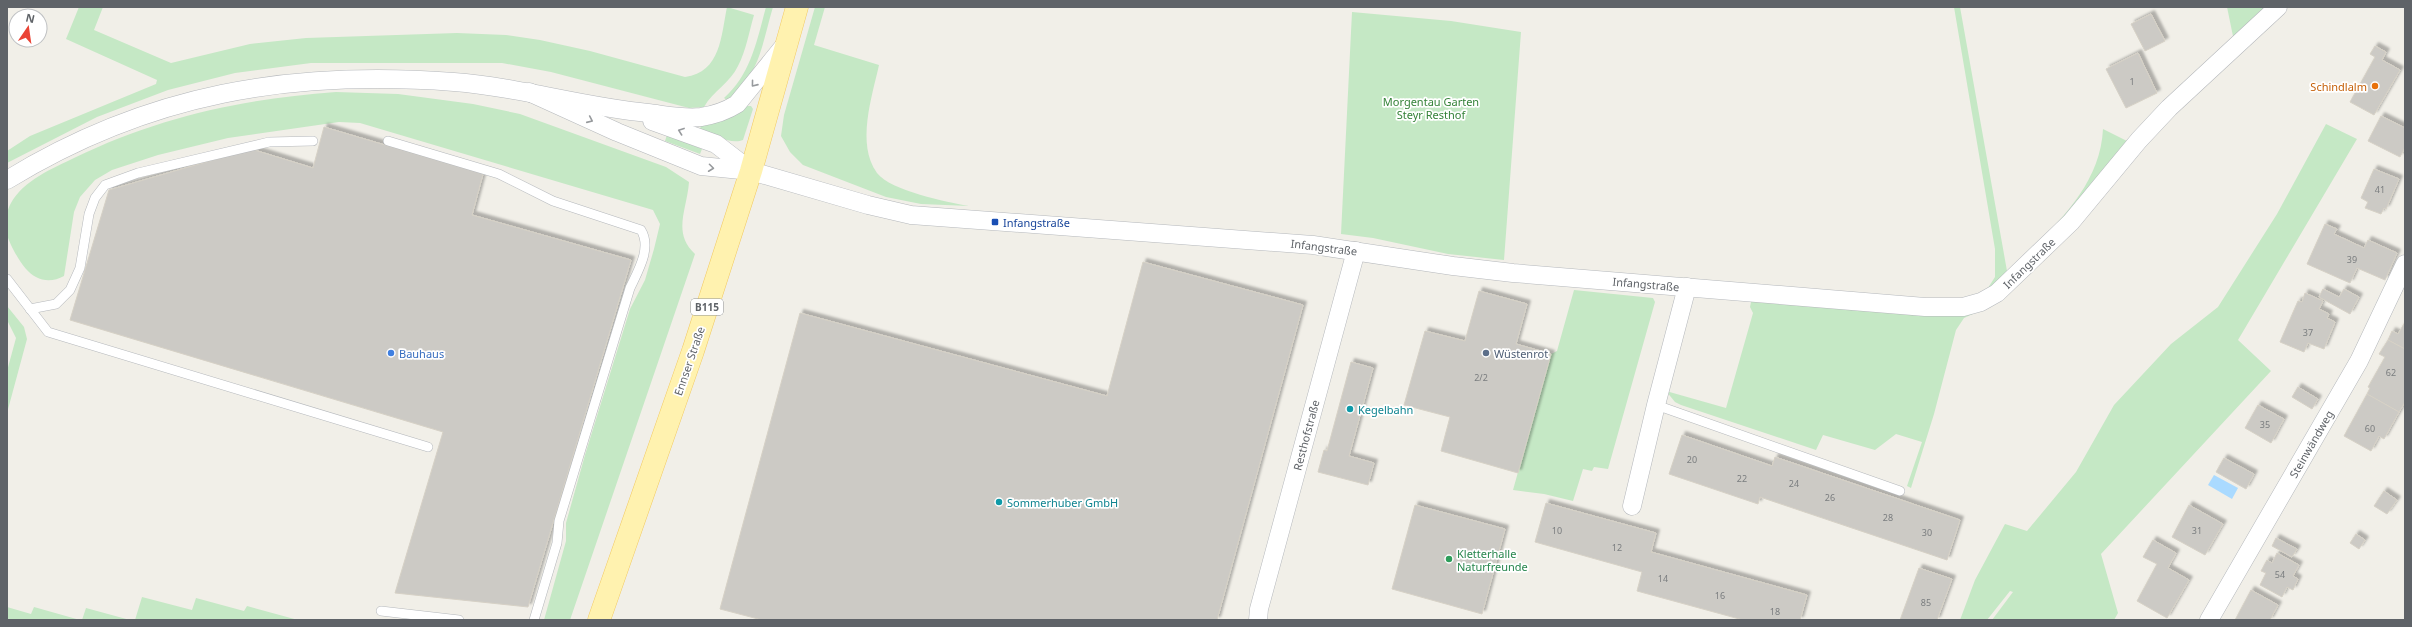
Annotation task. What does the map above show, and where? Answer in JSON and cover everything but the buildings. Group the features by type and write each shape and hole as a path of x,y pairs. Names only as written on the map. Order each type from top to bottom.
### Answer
{"main road":[{"name":"Ennser Straße","path":"599,620 693,351 750,171 797,7"}],"street":[{"name":"Infangstraße","path":"750,171 868,205 911,215 1313,245 1453,266 1925,307 1963,307 1981,302 1997,293 2012,281 2071,222 2154,124 2278,7"},
{"path":"621,111 694,117 728,109 746,95 787,42"},
{"path":"7,180 39,161 111,127 174,106 264,85 319,79 377,78 486,85 529,92 621,111 710,141 750,171"},
{"path":"529,92 617,132 701,166 750,171"},
{"name":"Resthofstraße","path":"1258,620 1259,609 1356,251"},
{"name":"Steinwändweg","path":"2209,620 2359,362 2405,264"},
{"name":"Infangstraße","path":"1632,506 1656,404 1687,287"}],"lane":[{"path":"30,309 56,304 70,290 80,268 89,214 94,198 105,186 138,173 269,142 313,141"},
{"path":"388,141 499,174 553,201 641,230 645,236 645,249 641,264 630,288 559,521 557,543 534,620"},
{"path":"7,279 48,332 428,447"},
{"path":"1656,404 1900,490"},
{"path":"381,611 459,620"}],"green space":[{"path":"79,7 103,7 94,30 171,63 250,44 306,38 457,33 506,35 540,40 590,51 685,77 697,74 706,68 713,60 721,41 727,7 754,15 741,60 735,72 712,96 704,107 689,108 551,72 502,63 311,63 235,73 168,90 97,117 7,163 7,151 30,136 156,84 157,80 66,39"},
{"path":"766,7 773,7 758,58 747,80 727,100 724,98 741,78 752,56"},
{"path":"815,7 825,7 814,45 879,65 870,106 867,135 867,148 877,173 894,185 906,190 934,199 969,206 921,204 886,197 803,165 790,152 781,136 784,115"},
{"path":"1954,7 1960,7 2007,271 2055,225 2070,208 2093,171 2100,151 2103,129 2129,142 2070,216 1986,291 1995,277 1995,249"},
{"path":"2227,7 2271,7 2234,41"},
{"name":"Morgentau Garten Steyr Resthof","path":"1352,12 1451,21 1521,32 1504,260 1448,254 1373,238 1341,234"},
{"path":"336,92 398,94 473,104 520,114 666,167 689,182 682,229 688,246 695,254 570,620 544,620 566,541 566,523 585,455 630,309 645,280 654,249 660,224 653,210 360,123 339,122 228,138 158,155 112,170 95,180 80,197 74,212 64,276 57,279 43,280 31,274 18,259 9,240 7,235 6,219 9,206 16,195 39,176 74,158 138,131 202,112 267,100"},
{"path":"747,106 751,106 753,109 743,140 727,140 700,130 701,125 743,110"},
{"path":"2326,124 2357,139 2238,340 2271,371 2101,554 2118,613 2114,620 1992,620 2013,592 2010,591 1987,620 1960,620 1975,580 2005,524 2027,531 2076,472 2114,405 2171,344 2218,307 2277,214"},
{"path":"667,135 702,149 700,154 665,141"},
{"path":"1574,290 1653,298 1655,302 1608,469 1594,467 1592,471 1583,469 1573,501 1544,494 1513,490 1551,354 1557,351"},
{"path":"1752,297 1999,302 1964,318 1956,330 1934,414 1911,488 1907,486 1922,442 1896,434 1875,450 1823,435 1816,450 1675,402 1666,391 1726,408 1753,313 1750,307"},
{"path":"7,306 24,327 27,339 7,413 7,371 16,338 7,320"},
{"path":"142,597 192,610 196,598 244,611 247,606 298,620 135,620"},
{"path":"7,607 31,614 34,607 80,620 7,620"},
{"path":"86,608 130,620 82,620"}],"water":[{"path":"2214,475 2238,488 2232,499 2208,485"}],"place":[{"name":"Schindlalm","path":"2375,86"},
{"name":"Infangstraße","path":"995,222"},
{"name":"Bauhaus","path":"391,353"},
{"name":"Wüstenrot","path":"1486,353"},
{"name":"Kegelbahn","path":"1350,409"},
{"name":"Sommerhuber GmbH","path":"999,502"},
{"name":"Kletterhalle Naturfreunde","path":"1449,559"}]}
